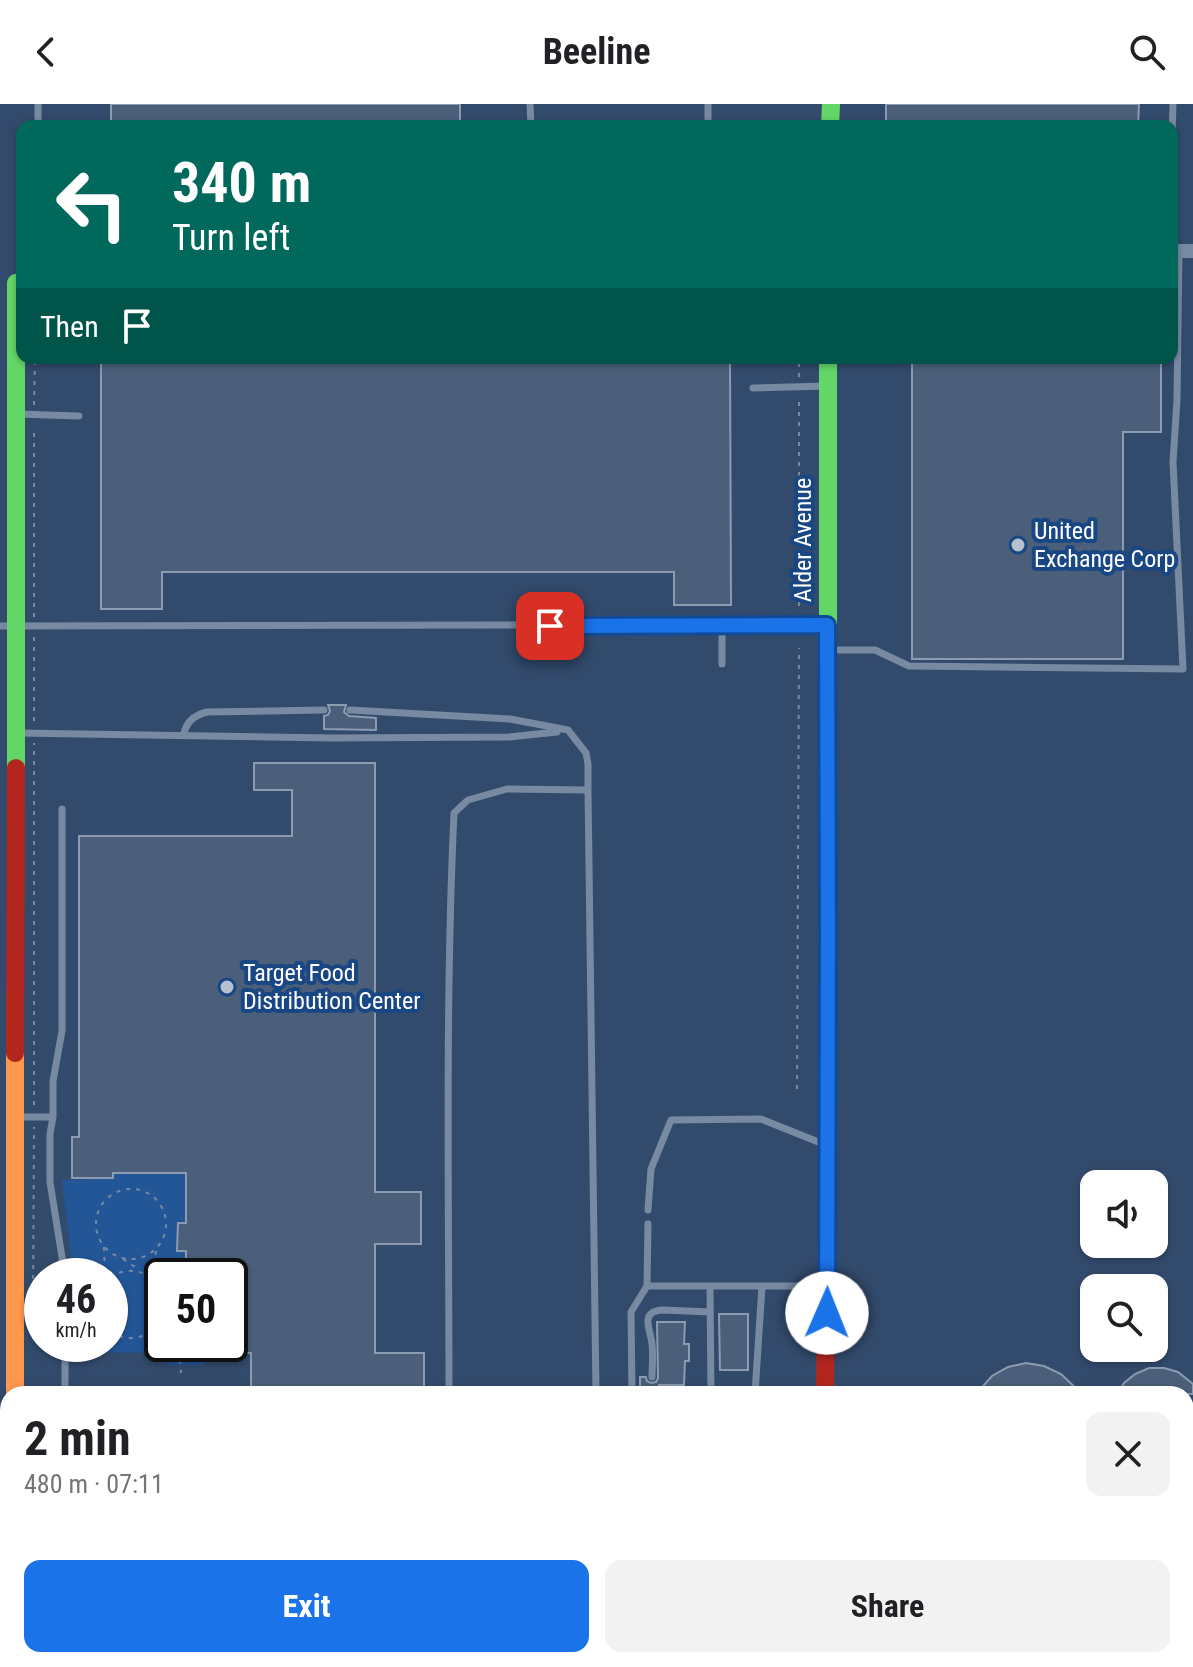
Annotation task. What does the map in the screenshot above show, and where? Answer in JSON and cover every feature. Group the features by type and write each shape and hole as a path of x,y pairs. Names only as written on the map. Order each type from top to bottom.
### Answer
{"street":[{"path":"15,1386 25,1117 12,1016 25,733 12,713 25,415 23,364"},
{"name":"Alder Avenue","path":"825,1386 828,364"}],"lane":[{"path":"1178,363 1181,251"},
{"path":"827,650 875,650 909,666 1183,669 1173,462 1178,364"},
{"path":"753,388 828,386"},
{"path":"25,415 79,416"},
{"path":"17,626 531,625"},
{"path":"550,626 827,625"},
{"path":"722,626 722,664"},
{"path":"184,734 192,720 207,712 324,710"},
{"path":"350,710 510,719 568,730 586,753 596,1386"},
{"path":"25,733 330,738 509,737 568,730"},
{"path":"449,1386 449,988 454,813 468,800 507,789 588,790"},
{"path":"62,809 62,1031 53,1081 50,1182 62,1258"},
{"path":"25,1117 53,1117"},
{"path":"648,1210 651,1169 671,1120 761,1119 828,1146"},
{"path":"632,1386 631,1312 647,1286 648,1224"},
{"path":"647,1286 827,1286"},
{"path":"710,1286 710,1312 715,1328 712,1386"},
{"path":"756,1386 762,1286"},
{"path":"652,1377 651,1338 647,1325 652,1314 656,1310 710,1312"},
{"path":"748,1328 760,1328"},
{"path":"748,1352 758,1352"},
{"path":"65,1362 65,1386"}],"path":[{"path":"31,1258 25,1117 25,733 17,626 25,415 34,364"},
{"path":"799,364 799,606"},
{"path":"797,1089 799,648"},
{"path":"117,1255 134,1259 145,1256 161,1241 165,1230 162,1207 145,1192 121,1190 111,1195 97,1214 96,1225 104,1246 117,1255 144,1273"},
{"path":"104,1246 104,1258"},
{"path":"155,1258 156,1247"},
{"path":"180,1362 181,1373"}],"shaded area":[{"path":"113,1173 186,1173 186,1223 178,1223 177,1250 186,1251 186,1258 144,1258 144,1353 128,1353 128,1258 71,1258 62,1180 112,1178"},
{"path":"167,1362 205,1362 205,1365 167,1365"}],"building":[{"path":"111,104 460,104 460,120 111,120"},
{"path":"886,104 1139,104 1138,120 886,120"},
{"path":"101,364 730,364 731,605 674,605 674,572 162,572 162,609 101,609"},
{"name":"United Exchange Corp","path":"912,364 1161,364 1161,432 1123,432 1123,659 912,659"},
{"path":"328,705 346,705 344,712 349,716 376,718 376,730 324,729 324,716 330,711"},
{"name":"Target Food Distribution Center","path":"254,763 375,763 375,1192 421,1192 421,1244 375,1244 375,1353 424,1353 424,1386 251,1386 248,1258 186,1258 186,1251 177,1251 178,1223 186,1223 186,1173 113,1173 113,1178 72,1178 72,1137 79,1137 79,836 292,836 292,790 254,790"},
{"path":"719,1314 748,1314 748,1370 720,1370"},
{"path":"657,1322 685,1322 684,1344 689,1344 689,1361 685,1361 684,1385 640,1386 640,1377 646,1377 651,1383 658,1378"},
{"path":"1026,1363 1044,1366 1061,1374 1074,1386 983,1386 992,1376 1008,1367"},
{"path":"1149,1368 1164,1368 1178,1372 1193,1386 1122,1386 1135,1374"}],"traffic: fast":[{"path":"830,120 831,104"},
{"path":"16,283 16,364"},
{"path":"16,364 16,768"},
{"path":"828,364 828,641"}],"traffic: slow":[{"path":"828,641 828,1082"},
{"path":"15,1053 15,1386"}],"traffic: jam":[{"path":"15,1053 16,768"},
{"path":"825,1386 828,1082"}],"place":[{"name":"United Exchange Corp","path":"1018,545"},
{"name":"Target Food Distribution Center","path":"227,987"}],"route":[{"path":"550,626 827,625 827,1313"}]}
